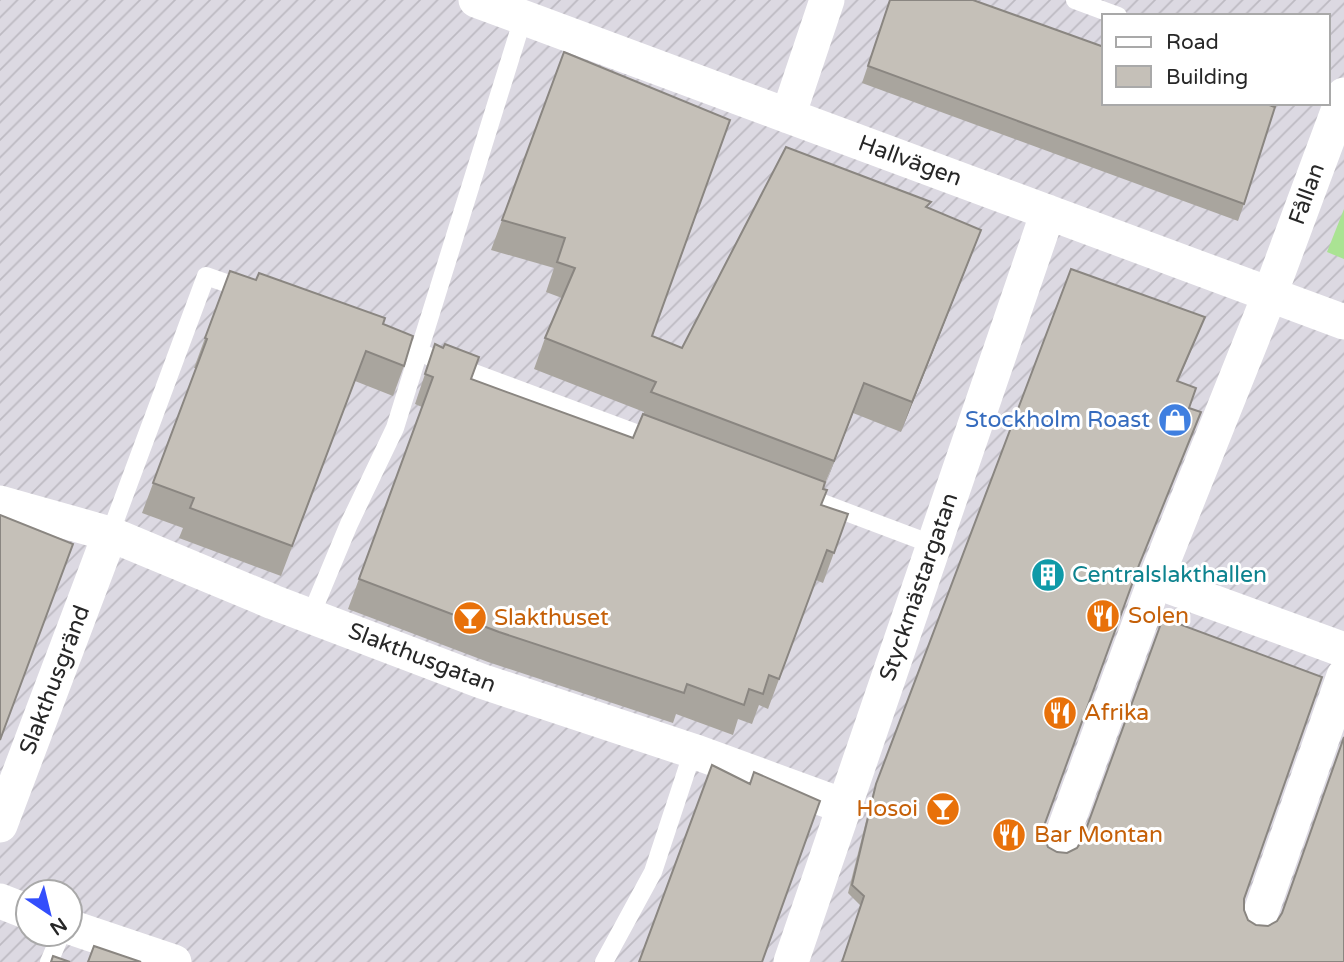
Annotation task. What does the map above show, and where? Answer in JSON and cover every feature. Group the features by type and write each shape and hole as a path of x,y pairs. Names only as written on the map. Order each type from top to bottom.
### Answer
{"street":[{"name":"Hallvägen","path":"476,0 1344,322"},
{"path":"788,116 827,0"},
{"name":"Fållan","path":"1060,842 1155,581 1269,294 1344,95"},
{"name":"Styckmästargatan","path":"791,962 1048,212"},
{"name":"Slakthusgatan","path":"0,503 110,534 273,602 481,681 693,751 846,807"},
{"name":"Slakthusgränd","path":"0,825 110,534"},
{"path":"1155,581 1344,650"},
{"path":"1260,915 1344,676"},
{"path":"84,933 174,962"}],"lane":[{"path":"1075,0 1113,14"},
{"path":"311,615 349,524 394,428 523,18"},
{"path":"110,534 206,276 256,294"},
{"path":"369,334 676,449"},
{"path":"779,487 934,545"},
{"path":"604,962 653,872 693,751"}],"shaded area":[{"path":"0,0 1344,0 1344,962 0,962"}],"green space":[{"path":"1344,209 1344,259 1327,252"}],"building":[{"path":"890,0 973,0 1102,46 1102,105 1275,107 1244,204 868,66"},
{"path":"564,52 730,120 652,336 682,348 786,147 931,202 926,207 981,230 912,402 864,383 834,461 651,392 656,382 545,338 575,268 557,262 565,238 502,220"},
{"name":"Centralslakthallen","path":"1071,269 1205,317 1177,381 1196,388 1189,408 1201,412 1139,565 1044,826 1044,837 1048,847 1067,853 1077,848 1082,840 1163,618 1322,677 1244,899 1244,910 1248,920 1256,925 1268,926 1277,921 1282,913 1344,737 1344,962 842,962 864,896 852,885 876,784"},
{"path":"230,271 256,280 259,273 385,318 383,324 413,336 404,366 366,351 292,546 190,508 194,498 153,483"},
{"path":"435,344 443,348 445,344 479,357 471,379 633,438 643,414 825,482 823,489 827,490 821,505 848,514 834,553 827,550 779,679 769,675 763,694 749,689 744,705 687,684 684,693 499,632 359,579 433,377 425,374"},
{"path":"0,515 73,544 0,740"},
{"path":"712,765 750,784 754,772 820,801 762,962 639,962"},
{"path":"94,946 141,962 88,962"},
{"path":"53,956 70,962 51,962"}],"place":[{"name":"Stockholm Roast","path":"1175,420"},
{"name":"Centralslakthallen","path":"1048,575"},
{"name":"Solen","path":"1103,616"},
{"name":"Slakthuset","path":"470,618"},
{"name":"Afrika","path":"1060,713"},
{"name":"Hosoi","path":"943,809"},
{"name":"Bar Montan","path":"1009,835"}]}
